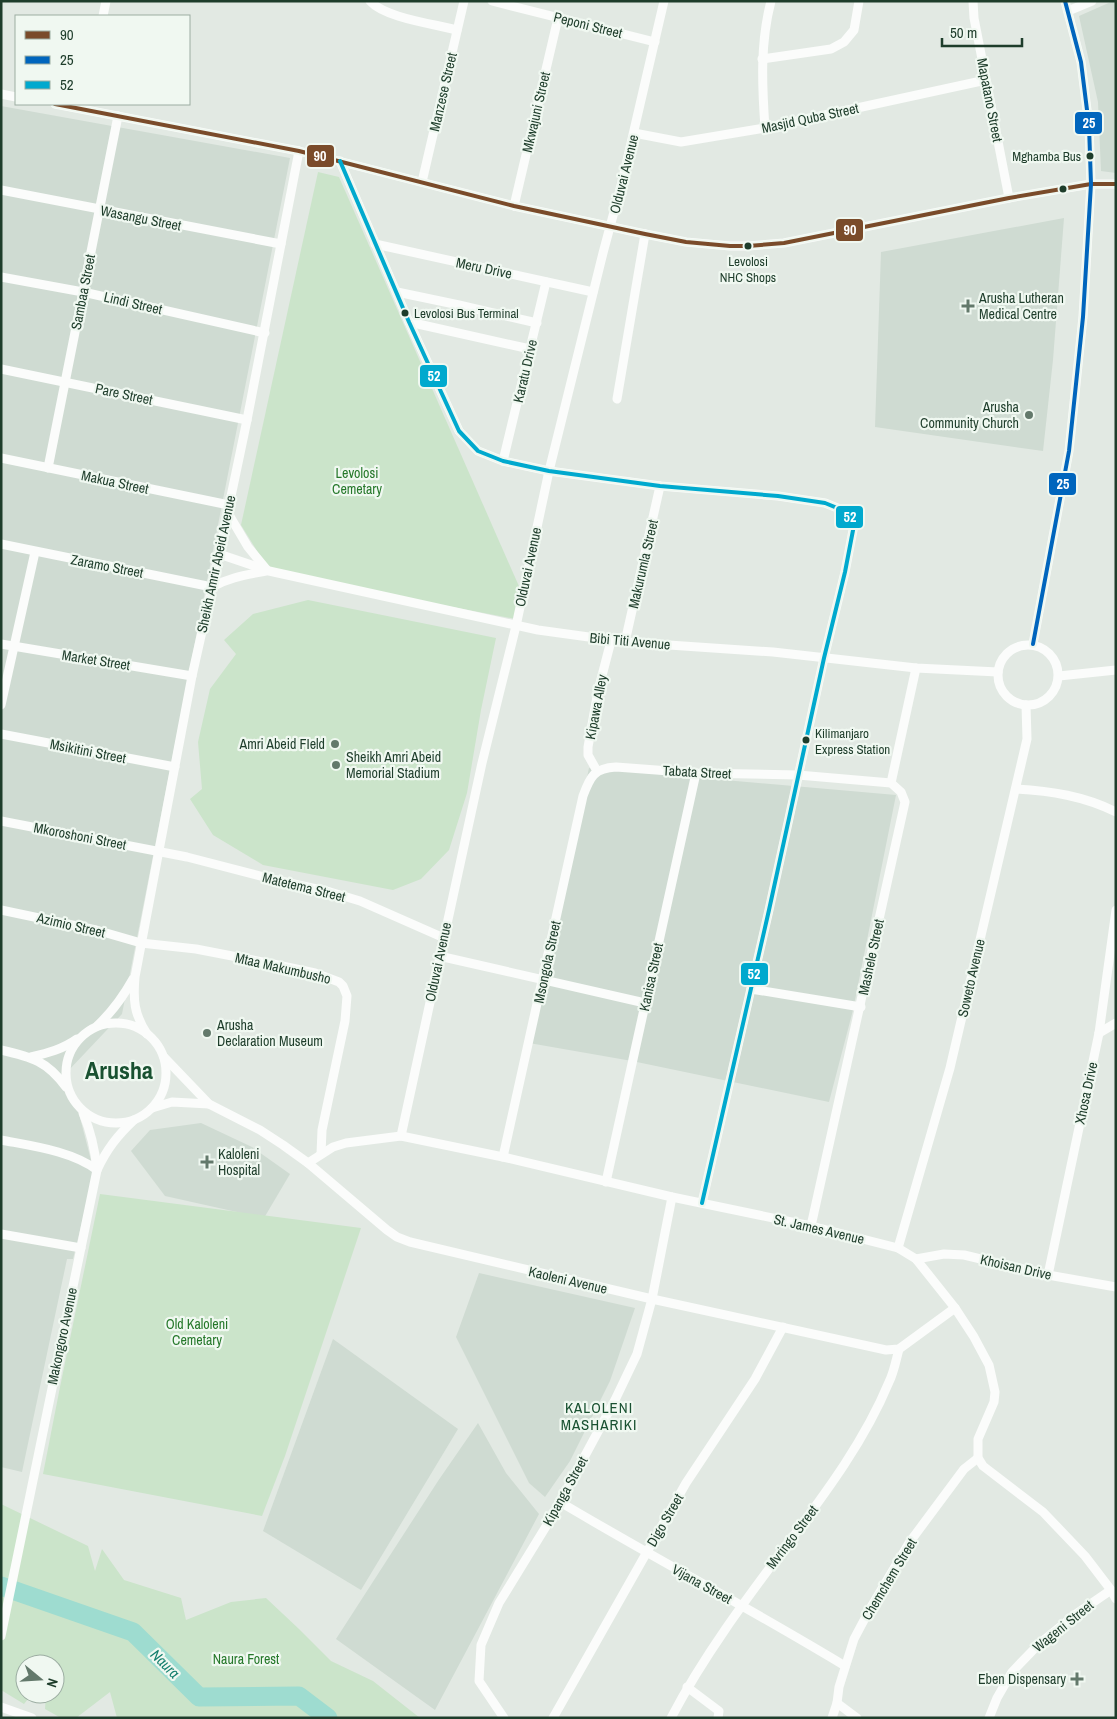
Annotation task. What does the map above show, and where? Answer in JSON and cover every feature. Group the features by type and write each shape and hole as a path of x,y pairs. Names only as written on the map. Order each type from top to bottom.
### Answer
{"street":[{"path":"103,15 106,1"},
{"path":"370,1 379,9 457,30"},
{"name":"Manzese Street","path":"422,182 464,1"},
{"name":"Peponi Street","path":"492,1 654,42"},
{"name":"Olduvai Avenue","path":"401,1136 439,956 482,763 516,626 549,471 634,133 664,1"},
{"path":"765,128 762,59 766,18 770,1"},
{"path":"762,59 831,49 844,42 854,30 859,1"},
{"name":"Mapatano Street","path":"973,1 974,18 1009,198"},
{"path":"1033,644 1069,451 1083,317 1091,184 1089,126 1081,62 1065,1"},
{"path":"1068,11 1092,1"},
{"name":"Mkwajuni Street","path":"514,206 558,18"},
{"name":"Masjid Quba Street","path":"634,133 681,142 765,128 986,80"},
{"path":"1,94 15,97"},
{"path":"68,105 82,106 118,116 299,151 514,206 645,234 686,242 730,246 784,243 1009,198 1091,184 1116,184"},
{"name":"Sambaa Street","path":"48,468 118,116"},
{"name":"Sheikh Amrir Abeid Avenue","path":"134,977 192,676 265,333 299,151"},
{"path":"340,161 409,322 459,431 478,451 503,461 549,471 660,486 778,496 825,503 847,512 854,525 702,1203"},
{"name":"Wasangu Street","path":"1,190 281,244"},
{"path":"617,398 645,234"},
{"name":"Meru Drive","path":"375,244 593,292"},
{"name":"Lindi Street","path":"1,277 83,292 265,333"},
{"name":"Karatu Drive","path":"503,461 546,282"},
{"path":"397,292 459,304 536,323"},
{"path":"409,322 530,349"},
{"name":"Pare Street","path":"1,369 247,420"},
{"name":"Makua Street","path":"1,458 228,509"},
{"name":"Makurumla Street","path":"625,642 660,486"},
{"path":"212,587 235,577 268,571 248,547 228,509"},
{"name":"Zaramo Street","path":"1,544 212,587"},
{"path":"1,704 34,552"},
{"name":"Bibi Titi Avenue","path":"219,554 268,571 516,626 611,641 764,652 916,668 998,672"},
{"name":"Kipawa Alley","path":"597,771 588,755 588,747 598,691 611,641"},
{"name":"Market Street","path":"1,644 192,676"},
{"path":"1023,644 1033,644 1049,652 1054,658 1059,676 1056,688 1049,698 1038,704 1026,706 1018,704 1005,695 998,680 998,672 1000,662 1013,648 1023,644"},
{"path":"798,775 891,783 916,668"},
{"path":"1059,676 1116,670"},
{"name":"Soweto Avenue","path":"898,1248 950,1068 1016,789 1020,762 1027,739 1026,706"},
{"name":"Msikitini Street","path":"1,734 175,767"},
{"name":"Tabata Street","path":"597,771 607,767 616,767 696,773 798,775"},
{"name":"Msongola Street","path":"503,1157 582,796 588,780 597,771"},
{"name":"Kanisa Street","path":"606,1182 696,773"},
{"name":"Mashele Street","path":"811,1226 905,802 901,792 891,783"},
{"path":"1016,789 1044,791 1077,797 1100,804 1116,812"},
{"name":"Mkoroshoni Street","path":"1,821 159,852"},
{"name":"Matetema Street","path":"159,852 187,857 360,901 444,938"},
{"name":"Azimio Street","path":"1,910 96,930 141,943"},
{"name":"Xhosa Drive","path":"1048,1275 1099,1033 1116,910"},
{"name":"Mtaa Makumbusho","path":"141,943 196,949 273,964 314,973 339,982 343,986 347,996 345,1021 322,1130 322,1154"},
{"path":"439,956 645,1003"},
{"path":"96,1027 114,1008 134,977"},
{"path":"1,1050 31,1057 47,1067 59,1078 75,1103 94,1119 107,1123 121,1123 144,1115 152,1108 161,1094 166,1078 164,1057 139,1021 133,1000 134,977"},
{"path":"751,989 861,1007"},
{"path":"31,1057 51,1053 68,1045 96,1027 109,1023 122,1023 135,1027 147,1034"},
{"path":"1099,1033 1116,1023"},
{"path":"69,1093 66,1077 67,1061 73,1046 84,1034"},
{"name":"Kaoleni Avenue","path":"164,1057 209,1104 260,1130 308,1163 397,1237 410,1242 652,1299 886,1350 899,1349"},
{"name":"Kaoleni Avenue","path":"152,1108 172,1102 209,1104"},
{"path":"83,1111 91,1130 97,1170"},
{"name":"Makongoro Avenue","path":"1,1636 97,1170 106,1151 118,1134 134,1120"},
{"name":"St. James Avenue","path":"308,1163 333,1147 346,1143 401,1136 811,1226 898,1248 916,1259 955,1308 990,1365 994,1382 994,1402 978,1439 978,1458"},
{"path":"1,1140 70,1156 87,1163 97,1170"},
{"name":"Kipanga Street","path":"504,1718 479,1681 481,1645 499,1603 560,1502 638,1354 652,1299 672,1197"},
{"path":"1,1234 81,1248"},
{"name":"Khoisan Drive","path":"916,1259 944,1254 964,1255 1048,1275 1116,1287"},
{"path":"899,1349 955,1308"},
{"name":"Digo Street","path":"553,1718 686,1483 755,1379 783,1327"},
{"name":"Mvringo Street","path":"671,1718 687,1687 741,1606 830,1487 864,1433 890,1380 899,1349"},
{"path":"978,1458 983,1466 1043,1512 1085,1556 1116,1599"},
{"name":"Chemchem Street","path":"832,1718 837,1703 839,1687 854,1639 870,1607 909,1543 964,1469 978,1458"},
{"name":"Vijana Street","path":"560,1502 647,1553 786,1630 845,1666"},
{"name":"Wageni Street","path":"989,1718 997,1698 1012,1672 1039,1644 1076,1614 1111,1590"},
{"path":"687,1687 719,1711 718,1718"},
{"path":"837,1703 857,1718"},
{"path":"1,1707 32,1718"}],"shaded area":[{"path":"1116,1 1116,173 1101,171 1098,102 1079,16"},
{"path":"1,106 290,158 122,1014 68,1071 94,1172 73,1259 67,1259 22,1472 1,1467"},
{"name":"Arusha Lutheran Medical Centre","path":"1064,218 1053,360 1043,451 875,427 881,252"},
{"path":"589,768 896,795 853,1010 829,1102 632,1061 529,1043"},
{"name":"Kaloleni Hospital","path":"201,1123 252,1147 290,1174 264,1218 165,1196 131,1151 150,1130"},
{"path":"479,1273 635,1308 610,1381 570,1461 545,1497 529,1483 456,1337"},
{"path":"333,1339 458,1429 361,1590 263,1531"},
{"path":"478,1423 506,1473 539,1514 435,1710 336,1639 438,1481"}],"green space":[{"name":"Levolosi Cemetary","path":"318,172 339,177 525,600 521,620 270,572 241,525"},
{"name":"Sheikh Amri Abeid Memorial Stadium","path":"308,600 496,638 481,710 467,793 449,850 421,879 393,890 263,865 213,835 190,799 202,789 198,742 210,689 236,654 224,640 253,614"},
{"name":"Old Kaloleni Cemetary","path":"100,1194 361,1228 285,1456 262,1516 43,1474"},
{"name":"Naura Forest","path":"1,1504 88,1546 95,1571 102,1549 124,1580 181,1598 186,1620 231,1602 266,1598 331,1661 373,1681 420,1718 117,1718 110,1692 76,1718 61,1718 45,1709 45,1704 65,1704 65,1654 15,1654 15,1699 1,1690"}],"waterway":[{"name":"Naura","path":"1,1586 133,1632 199,1697 299,1696 328,1718"}],"transit line":[{"name":"25","path":"1033,644 1069,451 1083,317 1091,184 1089,126 1081,62 1065,1"},
{"name":"90","path":"60,105 299,151 514,206 645,234 686,242 730,246 784,243 1009,198 1091,184 1116,184"},
{"name":"52","path":"340,161 409,322 459,431 478,451 503,461 549,471 660,486 778,496 825,503 847,512 854,525 702,1203"}],"place":[{"name":"Mghamba Bus","path":"1090,156"},
{"name":"Levolosi NHC Shops","path":"748,246"},
{"name":"Arusha Lutheran Medical Centre","path":"968,306"},
{"name":"Levolosi Bus Terminal","path":"405,313"},
{"name":"Arusha Community Church","path":"1029,415"},
{"name":"Kilimanjaro Express Station","path":"806,740"},
{"name":"Amri Abeid FIeld","path":"335,744"},
{"name":"Sheikh Amri Abeid Memorial Stadium","path":"336,765"},
{"name":"Arusha Declaration Museum","path":"207,1033"},
{"name":"Kaloleni Hospital","path":"207,1162"},
{"name":"Eben Dispensary","path":"1077,1679"}],"district":[{"name":"Arusha","path":"119,1071"},
{"name":"KALOLENI MASHARIKI","path":"599,1416"}]}
